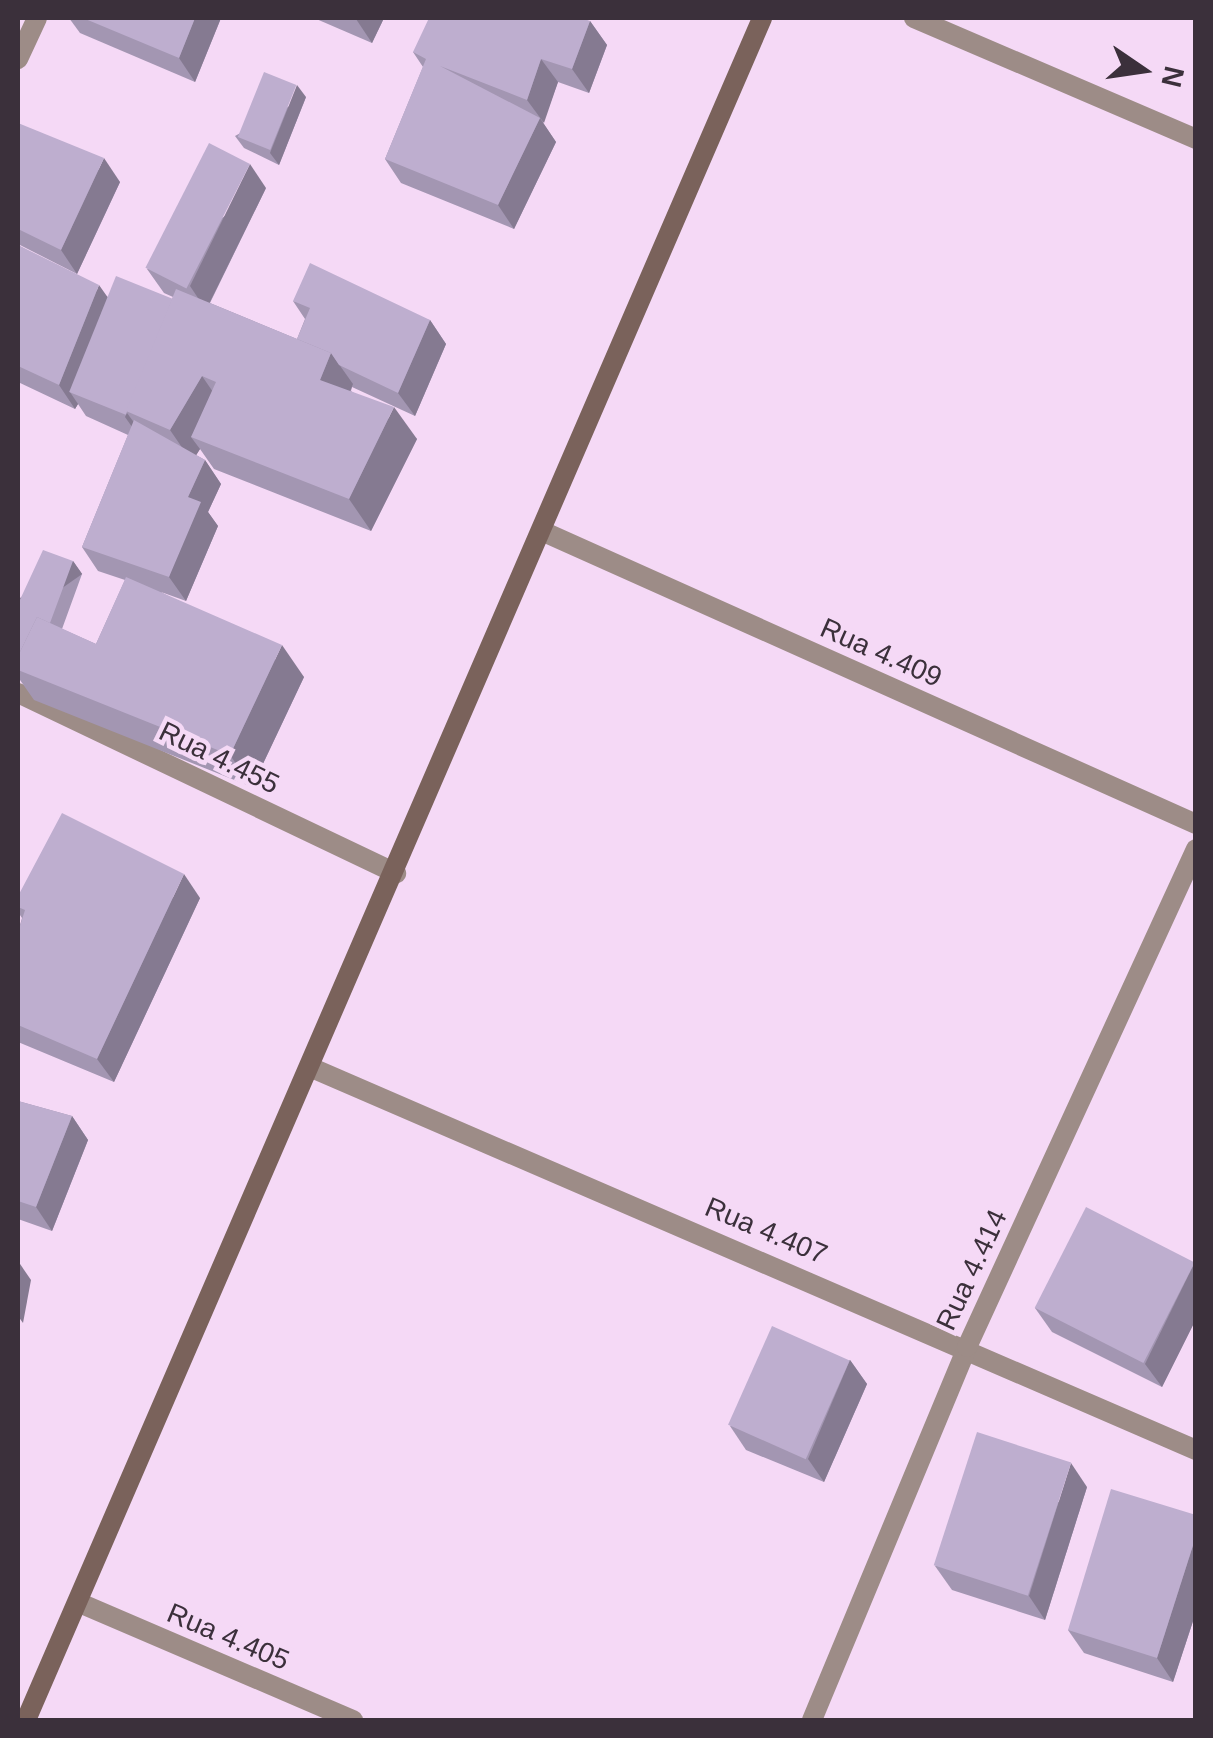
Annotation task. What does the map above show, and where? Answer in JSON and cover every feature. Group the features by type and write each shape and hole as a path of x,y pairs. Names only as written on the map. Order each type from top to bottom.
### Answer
{"street":[{"path":"18,59 37,18"},
{"path":"26,1720 82,1604 762,18"},
{"path":"914,18 1196,139"},
{"name":"Rua 4.409","path":"544,532 1196,824"},
{"name":"Rua 4.455","path":"18,693 396,874"},
{"name":"Rua 4.414","path":"812,1720 967,1347 1196,848"},
{"name":"Rua 4.407","path":"312,1068 967,1347 1196,1450"},
{"name":"Rua 4.405","path":"82,1604 353,1720"}],"building":[{"path":"83,18 195,18 179,58"},
{"path":"429,18 590,21 572,69 541,59 527,100 440,66 540,118 498,205 385,159 426,59 413,52"},
{"path":"264,72 296,85 270,150 238,137"},
{"path":"18,123 104,158 61,250 18,229"},
{"path":"209,143 250,164 186,289 145,268"},
{"path":"18,245 99,285 59,385 18,366"},
{"path":"310,263 430,320 398,393 339,365 331,353 297,339 310,308 293,301"},
{"path":"116,276 173,299 126,415 69,392"},
{"path":"176,289 331,353 320,380 394,407 349,499 191,437 216,382 202,376 170,430 126,411"},
{"path":"134,420 205,460 188,497 201,502 169,577 82,547"},
{"path":"43,550 73,561 50,623 37,617 18,656 18,604"},
{"path":"126,577 282,645 230,755 18,670 18,656 37,617 96,644"},
{"path":"62,813 184,874 97,1059 18,1025 18,932 25,910 18,907 18,896"},
{"path":"18,1101 72,1116 36,1207 18,1201"},
{"path":"1086,1207 1195,1262 1143,1363 1035,1308"},
{"path":"772,1326 850,1361 806,1459 728,1425"},
{"path":"977,1432 1071,1463 1028,1596 934,1565"},
{"path":"1111,1489 1196,1515 1196,1536 1157,1658 1068,1630"}]}
